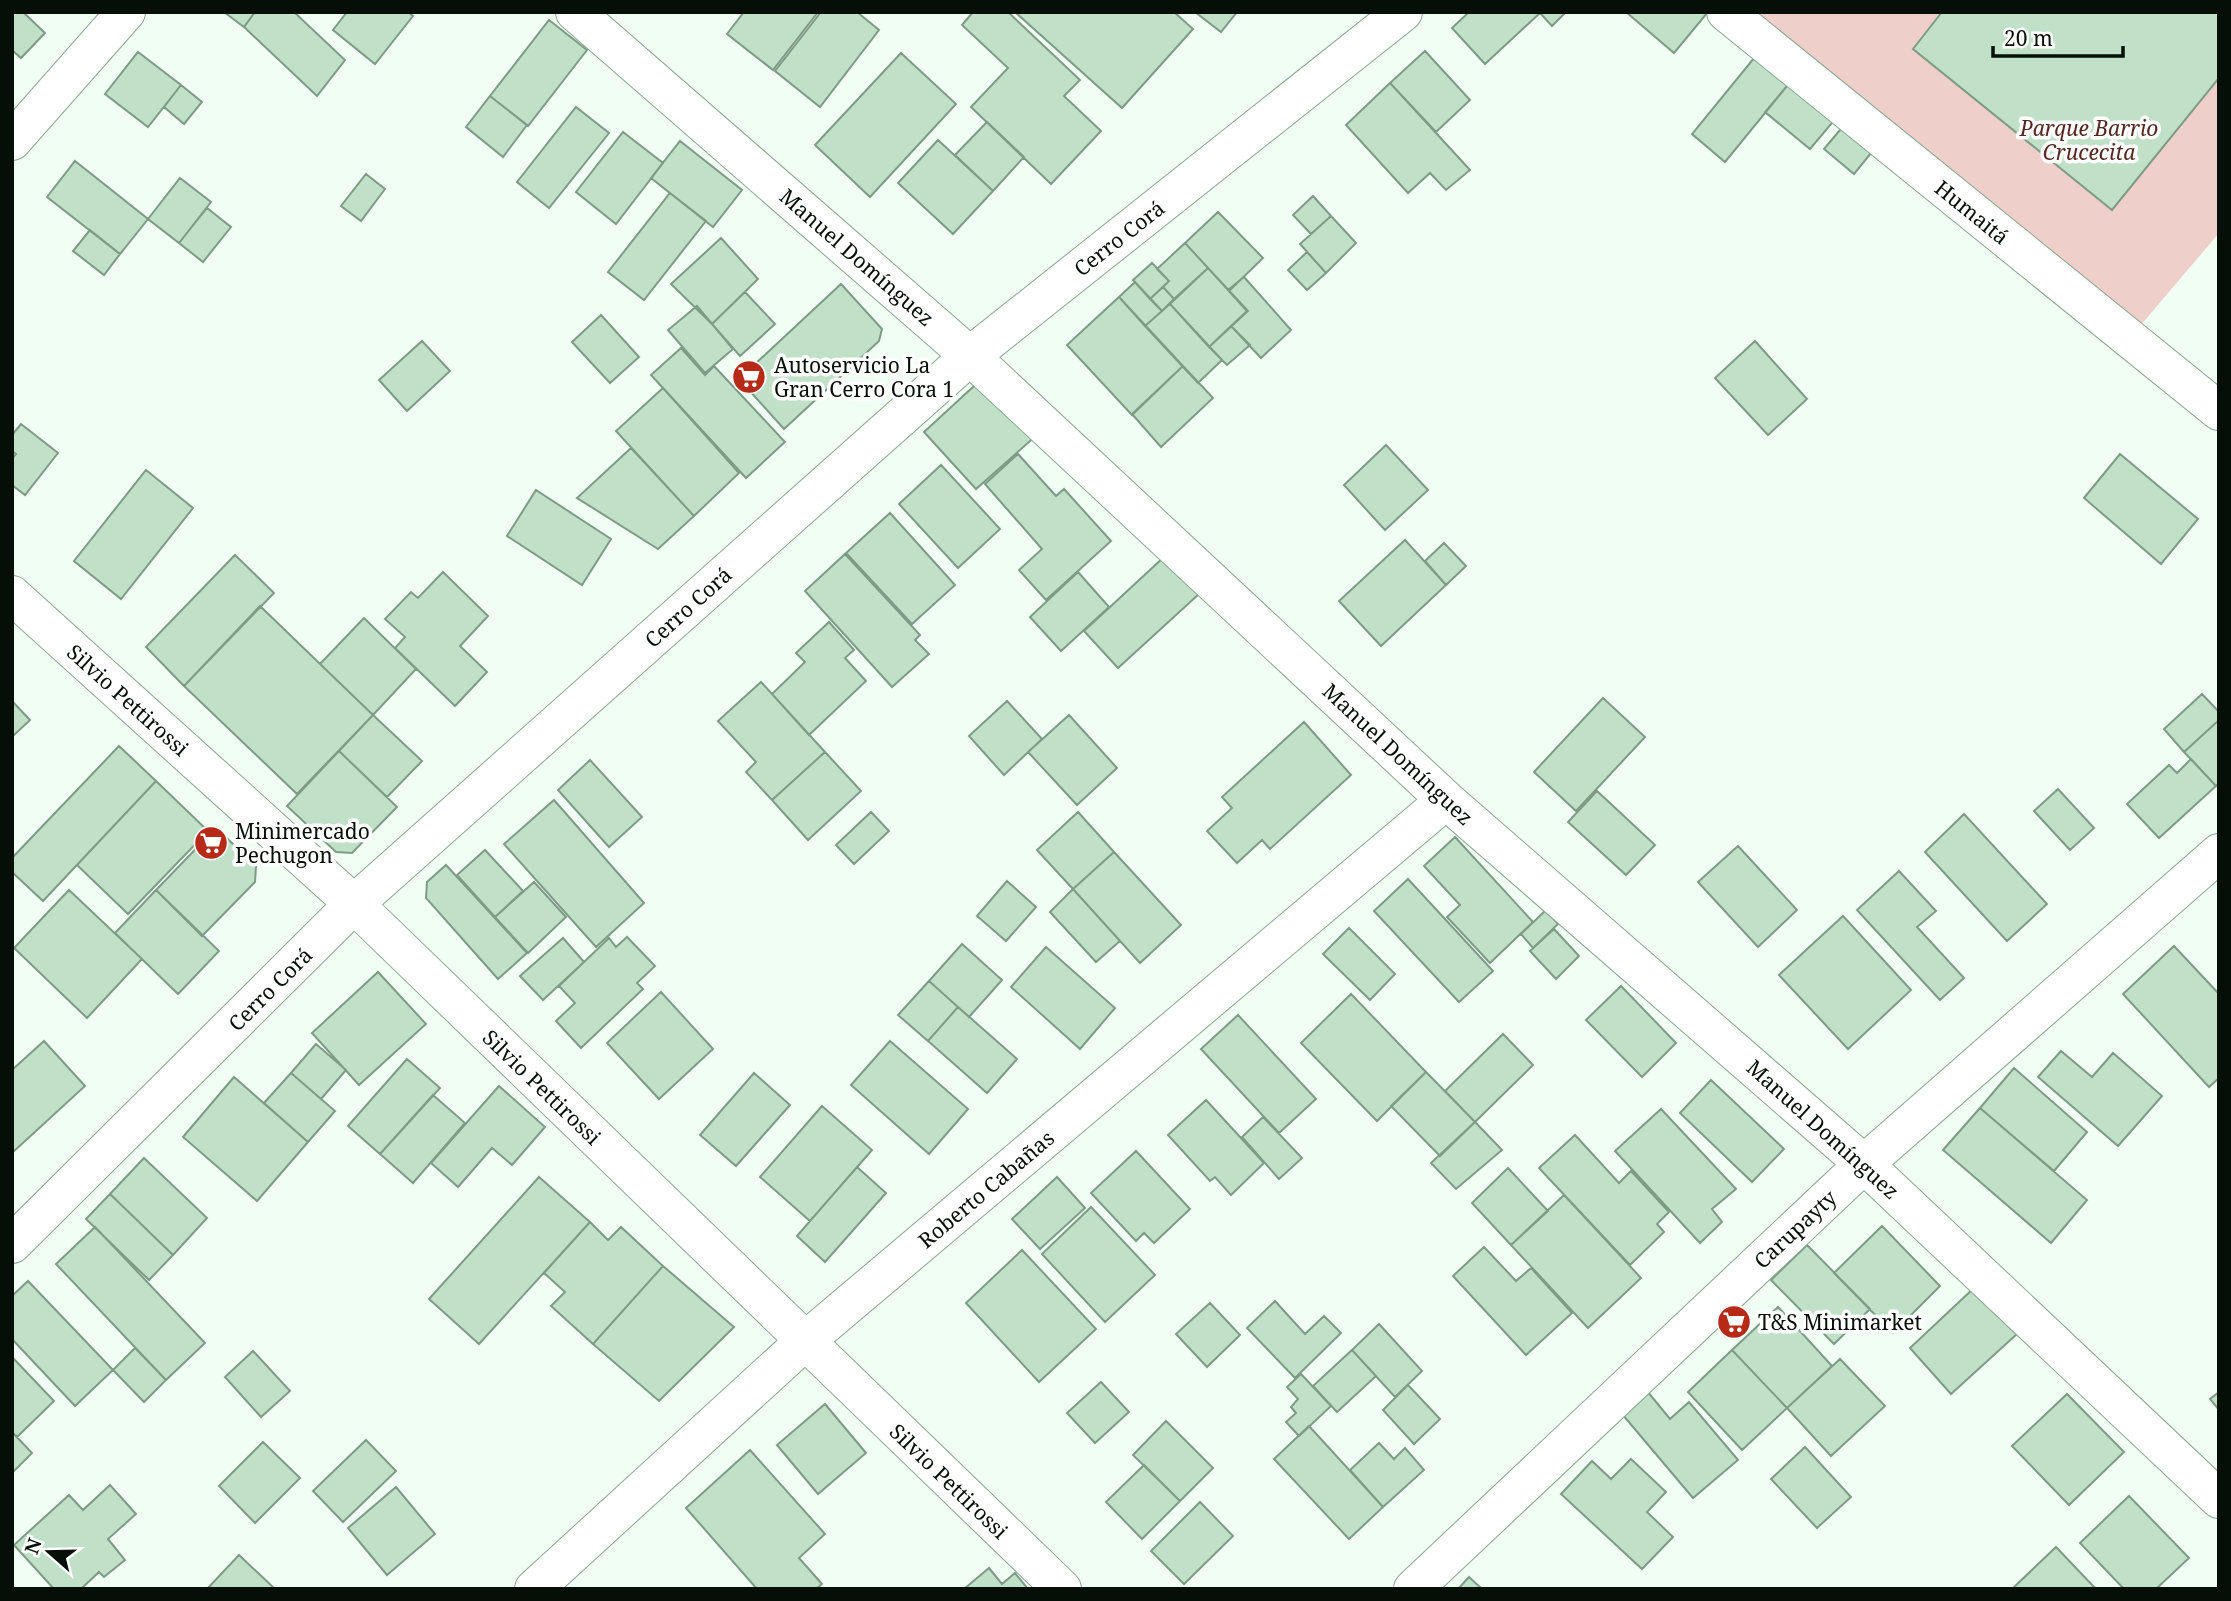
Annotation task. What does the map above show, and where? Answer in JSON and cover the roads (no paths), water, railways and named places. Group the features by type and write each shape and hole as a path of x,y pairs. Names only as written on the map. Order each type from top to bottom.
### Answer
{"street":[{"path":"12,141 126,12"},
{"name":"Manuel Domínguez","path":"575,12 970,356 1447,800 1864,1164 2219,1499"},
{"name":"Cerro Corá","path":"12,1244 354,904 970,356 1403,12"},
{"name":"Humaitá","path":"1726,12 2219,411"},
{"name":"Silvio Pettirossi","path":"12,595 354,904 1062,1589"},
{"name":"Roberto Cabañas","path":"534,1589 804,1342 1447,800"},
{"name":"Carupayty","path":"1413,1589 1864,1164 2219,853"}],"place":[{"name":"Autoservicio La Gran Cerro Cora 1","path":"749,377"},
{"name":"Minimercado Pechugon","path":"211,843"},
{"name":"T&S Minimarket","path":"1734,1322"}],"park label":[{"name":"Parque Barrio Crucecita","path":"2089,140"}]}
